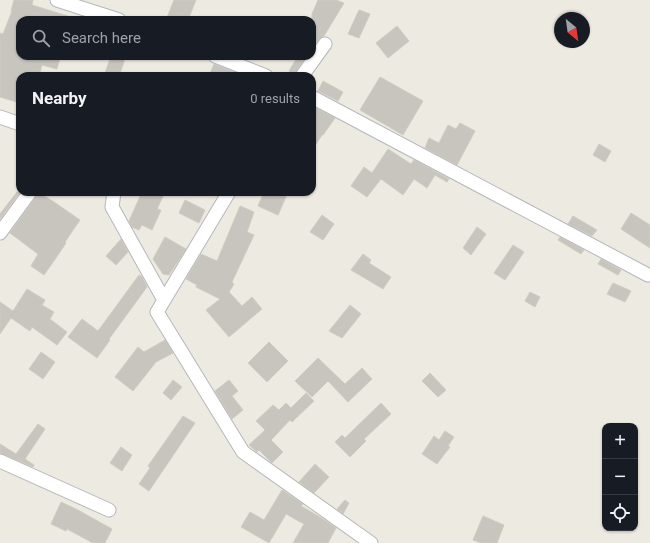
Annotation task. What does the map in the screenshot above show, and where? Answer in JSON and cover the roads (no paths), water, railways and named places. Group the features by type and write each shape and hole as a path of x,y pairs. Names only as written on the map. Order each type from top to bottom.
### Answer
{"street":[{"path":"57,0 107,16"},
{"path":"316,57 325,44"},
{"path":"225,60 256,72"},
{"path":"305,72 314,60"},
{"path":"316,98 648,275"},
{"path":"0,117 16,123"},
{"path":"0,233 27,196"},
{"path":"113,196 112,207 164,300"},
{"path":"222,196 156,312 243,452 369,543"},
{"path":"0,461 109,510"}]}
